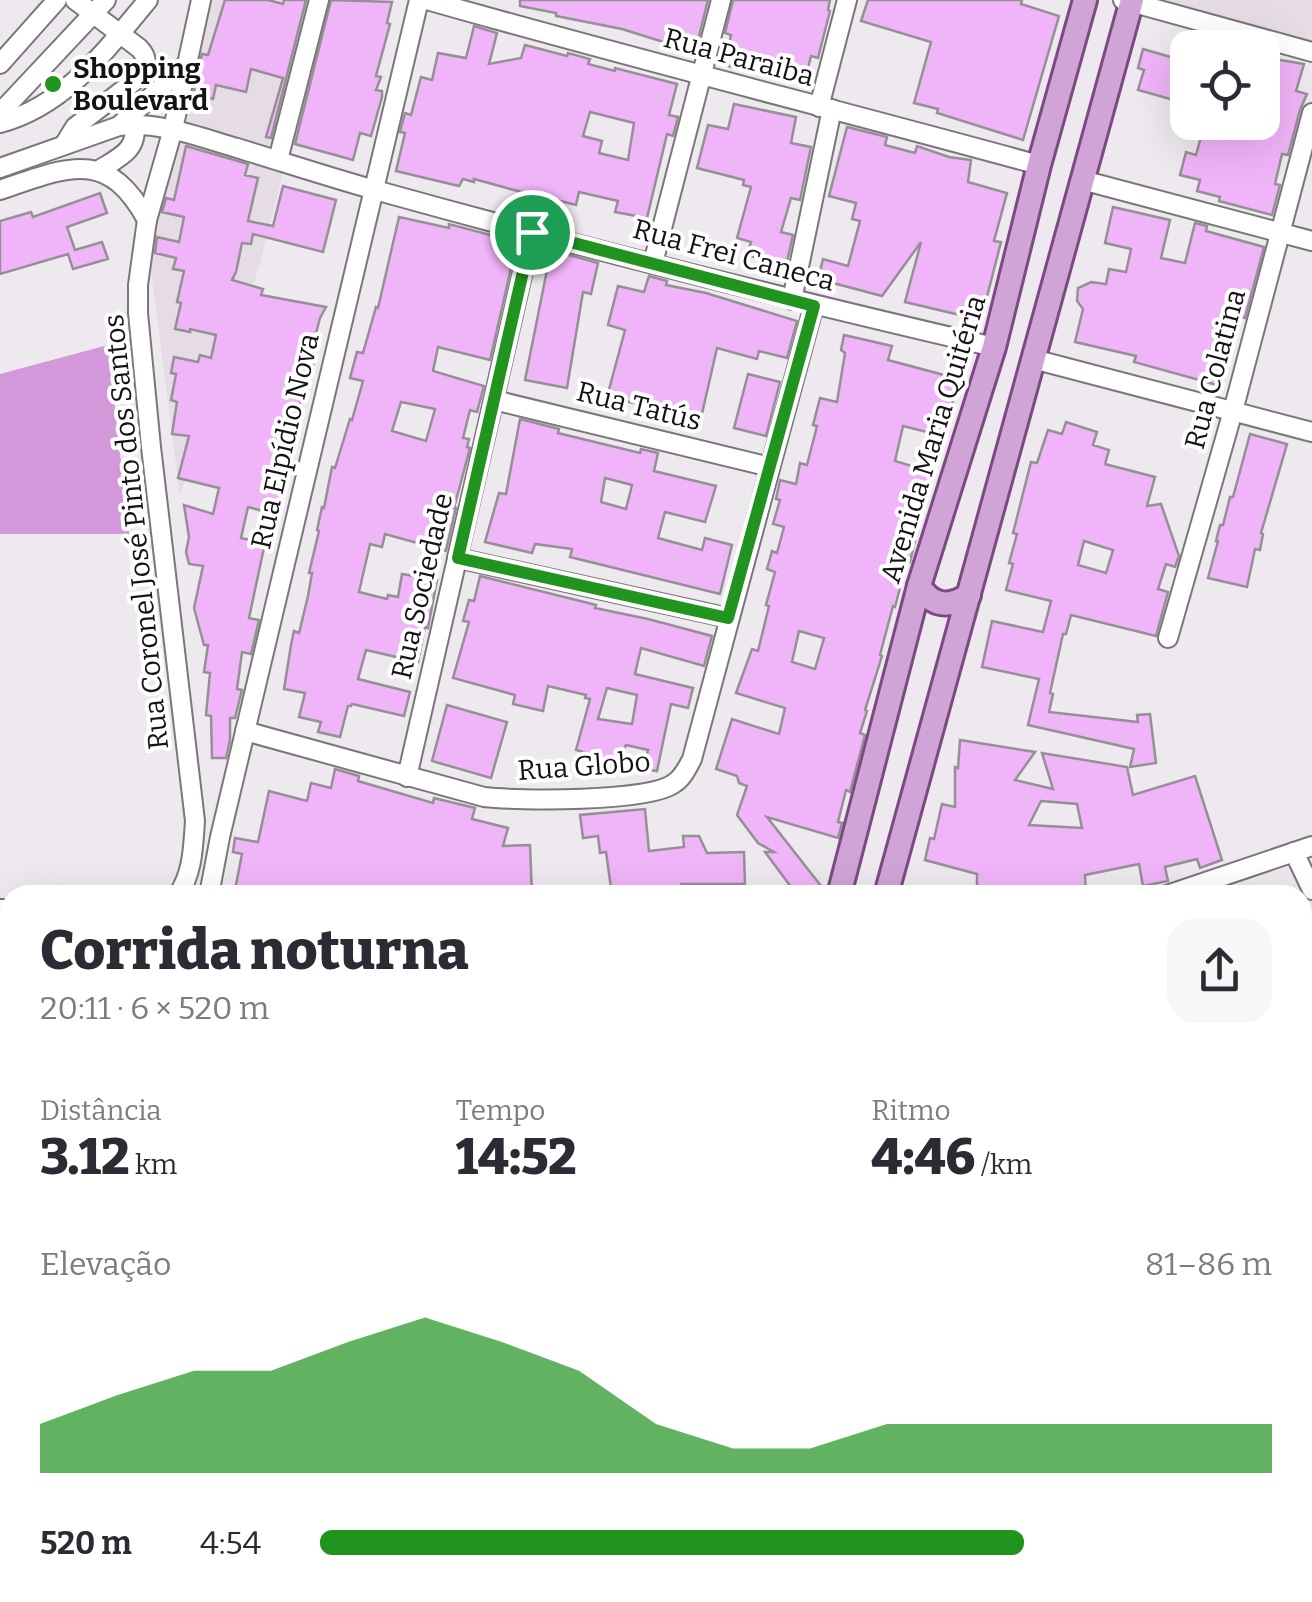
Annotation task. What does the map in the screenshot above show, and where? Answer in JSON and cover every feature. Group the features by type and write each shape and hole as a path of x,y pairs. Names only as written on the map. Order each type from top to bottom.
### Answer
{"main road":[{"name":"Avenida Maria Quitéria","path":"843,885 919,586 994,347 1038,165 1085,0"},
{"path":"889,885 1129,1"},
{"path":"919,586 936,604 958,602 969,595"}],"street":[{"path":"0,64 57,0"},
{"path":"64,144 75,127 132,83 144,70 146,57 120,34 100,7 75,0"},
{"path":"0,122 40,107 71,84 148,0"},
{"name":"Rua Coronel José Pinto dos Santos","path":"184,885 192,865 196,821 151,447 138,286 147,220 173,129 201,0"},
{"path":"278,160 319,0"},
{"name":"Rua Paraiba","path":"423,0 1038,165"},
{"name":"Rua Elpídio Nova","path":"211,885 373,189 423,0"},
{"path":"654,263 721,0"},
{"path":"792,300 847,0"},
{"path":"1129,1 1312,52"},
{"path":"0,113 100,7"},
{"path":"0,168 126,125 187,64"},
{"path":"71,84 95,112"},
{"name":"Rua Colatina","path":"1168,638 1312,114"},
{"path":"99,170 131,148 136,133 126,125"},
{"name":"Rua Frei Caneca","path":"126,125 173,129 532,232 814,306 994,347"},
{"path":"0,190 72,170 99,170 126,188 147,220"},
{"path":"1082,180 1312,241"},
{"name":"Rua Sociedade","path":"407,777 532,232"},
{"name":"Rua Globo","path":"245,731 407,777 506,799 619,796 672,786 692,759 814,306"},
{"path":"1033,359 1312,432"},
{"name":"Rua Tatús","path":"494,400 770,467"},
{"path":"458,558 728,618"},
{"path":"1196,885 1303,849 1311,885"}],"shaded area":[{"path":"207,0 316,0 274,154 180,125"},
{"path":"1137,0 1312,0 1312,47 1280,38 1280,30 1249,30"},
{"path":"177,134 285,165 259,267 180,495 148,248"},
{"path":"108,345 129,534 0,534 0,374"}],"building":[{"path":"225,0 283,4 284,0 306,0 271,138 266,137 283,78 251,69 246,92 216,85 213,99 203,96 199,111 190,109 202,54 208,55"},
{"path":"331,0 392,2 376,76 381,77 376,90 382,91 382,97 371,136 360,133 353,160 295,144"},
{"path":"520,0 708,0 695,52 622,29 520,6"},
{"path":"733,0 830,0 818,58 811,56 805,80 771,70 770,75 724,65 731,35 725,33"},
{"path":"868,0 1022,0 1021,4 1059,16 1023,140 914,103 931,42 861,21"},
{"path":"474,26 497,33 489,64 521,58 525,45 677,84 669,115 678,117 673,136 667,134 647,218 615,212 618,201 579,192 576,205 552,199 551,204 474,179 463,179 459,186 396,171 405,133 400,132 405,113 411,115 421,77 432,80 438,53 466,58","holes":["590,112 634,123 628,160 599,153 602,141 583,136"]},
{"path":"1143,49 1170,57 1170,99 1138,90 1144,70 1138,68"},
{"path":"1280,60 1304,64 1296,91 1307,94 1288,155 1282,154 1275,184 1280,185 1272,215 1197,191 1200,180 1180,175 1186,152 1196,155 1200,140 1280,140"},
{"path":"734,104 796,117 791,143 811,147 800,200 791,198 781,232 793,235 786,266 747,255 751,242 737,238 751,187 743,185 744,180 697,168 708,125 728,129"},
{"path":"847,127 887,137 885,145 915,153 917,146 971,160 968,182 1007,193 994,241 1001,242 981,320 905,302 921,242 882,296 818,279 823,259 848,266 860,221 852,219 856,203 829,196"},
{"path":"186,146 248,164 245,175 258,178 248,221 273,226 283,186 336,200 323,252 253,234 251,244 242,243 232,280 263,289 261,295 326,307 308,364 313,365 308,386 303,385 289,449 281,447 275,476 285,479 278,515 248,507 241,538 265,543 249,618 259,620 251,654 242,652 237,689 242,690 235,718 230,718 226,758 212,758 211,716 206,715 210,673 204,672 208,645 204,645 194,608 203,566 189,564 184,505 213,514 219,488 178,478 189,436 172,434 177,402 171,400 176,374 171,373 174,357 198,362 200,355 211,358 216,335 175,329 184,271 173,269 176,258 155,253 157,237 179,242 184,217 162,212 166,198 174,200"},
{"path":"100,193 107,213 67,227 75,250 102,242 108,259 73,269 68,254 0,274 0,221 31,212 33,217"},
{"path":"1113,207 1170,220 1161,258 1185,263 1195,223 1207,226 1206,231 1264,247 1245,318 1236,316 1217,385 1134,362 1136,356 1075,342 1083,309 1077,301 1078,288 1091,282 1106,284 1109,269 1126,272 1131,249 1105,243"},
{"path":"399,217 449,228 449,224 517,242 490,360 438,347 433,371 484,386 477,412 470,410 463,438 469,439 470,448 446,551 385,534 382,547 370,544 359,592 387,599 388,595 398,597 402,574 437,580 418,662 366,650 358,679 410,692 404,716 352,704 348,706 340,737 318,732 321,722 299,717 305,693 284,689 294,631 299,633 308,596 317,530 332,467 335,468 363,381 350,378 357,352 363,353","holes":["401,402 435,409 426,441 392,431"]},
{"path":"551,250 598,263 591,294 583,292 567,388 525,380"},
{"path":"649,276 667,281 666,285 797,321 787,358 759,351 757,359 717,348 701,418 607,397 625,330 608,325 618,286 644,292"},
{"path":"844,335 892,346 888,360 959,379 943,436 903,426 895,461 932,472 910,562 907,561 893,606 865,710 860,733 865,735 850,792 846,790 838,838 767,817 820,885 790,885 765,852 774,852 758,843 737,815 747,786 739,783 737,776 716,769 732,719 779,734 785,708 736,693 752,649 758,651 769,606 766,605 775,572 767,569 772,551 777,553 784,527 773,524 780,500 776,499 780,480 796,484 800,463 807,465 820,398 837,402 845,353 841,350","holes":["799,631 824,638 815,669 792,662"]},
{"path":"748,374 780,382 766,436 734,428"},
{"path":"520,419 559,429 558,433 640,453 641,449 658,453 654,471 716,486 705,522 665,512 658,538 702,550 705,538 732,545 720,594 570,557 572,549 535,544 532,553 485,542 499,493 506,494","holes":["605,478 632,485 626,509 601,502"]},
{"path":"1066,422 1097,432 1093,445 1109,450 1105,464 1155,477 1147,506 1161,504 1179,556 1175,567 1166,564 1158,589 1168,592 1156,636 1071,615 1063,634 1049,712 1138,722 1137,715 1150,714 1156,763 1130,767 1134,749 1028,725 1039,679 982,667 992,621 1043,632 1051,601 1006,590 1017,534 1013,533 1031,462 1037,463 1048,430 1062,434","holes":["1084,541 1113,550 1106,573 1078,565"]},
{"path":"1250,434 1287,444 1247,587 1208,578 1220,525 1233,497"},
{"path":"480,576 712,636 704,666 641,648 635,674 693,688 688,708 671,704 657,771 643,769 648,750 626,745 615,770 594,765 597,756 576,750 590,699 586,695 548,686 543,711 513,704 515,695 453,678 469,622 463,621 469,600 474,601","holes":["607,688 637,695 632,724 598,719"]},
{"path":"447,705 507,722 491,778 432,761"},
{"path":"960,740 1035,752 1015,780 1053,789 1042,753 1127,767 1133,795 1195,776 1222,860 1200,868 1197,859 1165,867 1168,881 1148,885 1143,885 1139,864 1085,875 1086,885 977,885 977,874 925,860 942,804 955,807 955,767 958,768","holes":["1041,801 1077,804 1082,828 1029,825"]},
{"path":"335,769 359,776 358,781 433,803 434,798 475,808 472,819 508,828 503,846 530,845 532,885 236,885 242,854 233,852 235,838 258,842 269,791 307,801 311,783 331,788"},
{"path":"645,809 649,851 684,847 683,836 699,836 707,853 744,852 745,884 611,885 606,852 600,853 598,836 583,838 580,815"}],"place":[{"name":"Shopping Boulevard","path":"53,84"}],"route":[{"path":"532,232 814,306 728,618 458,558 532,232"}]}
